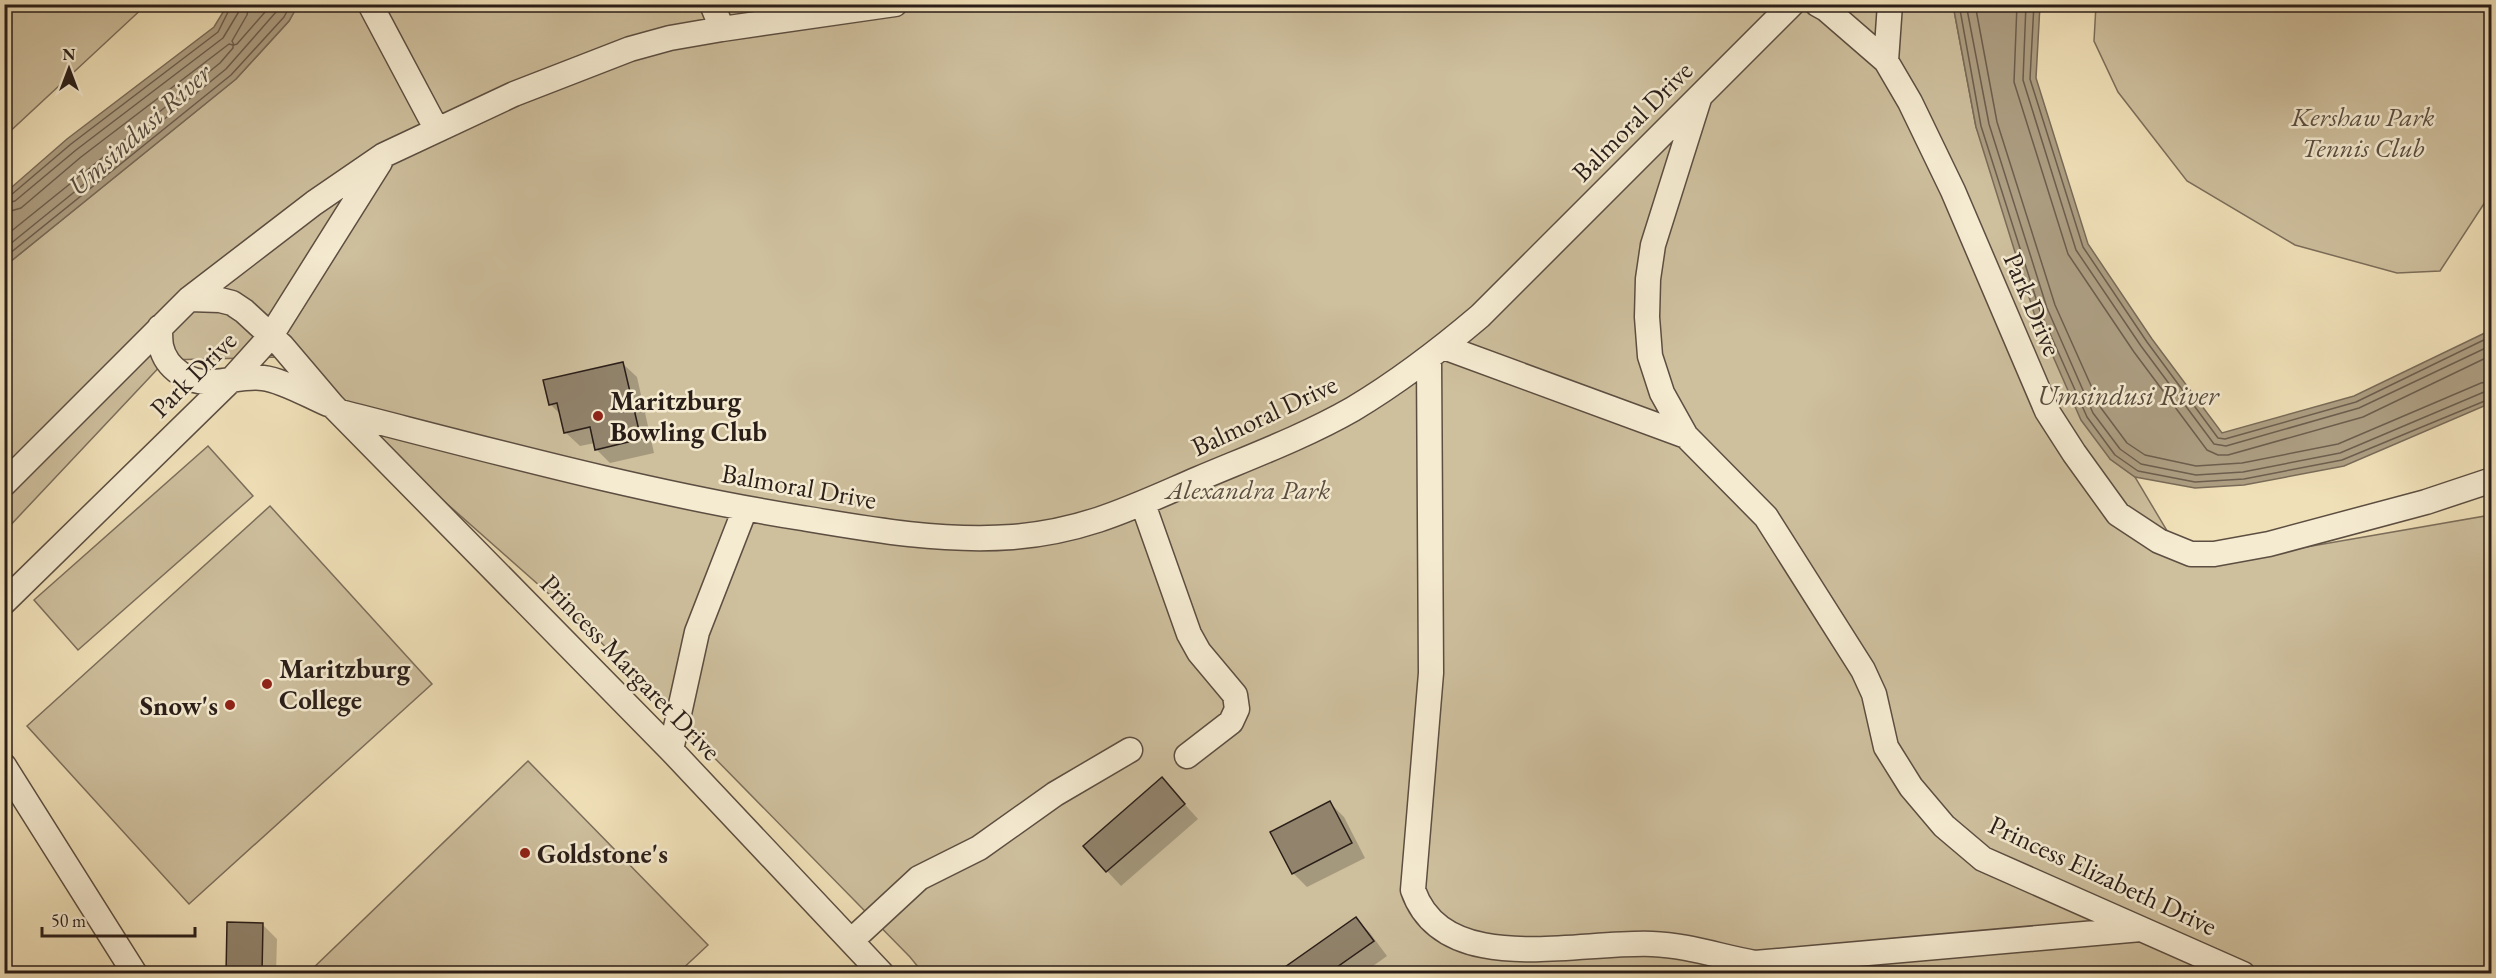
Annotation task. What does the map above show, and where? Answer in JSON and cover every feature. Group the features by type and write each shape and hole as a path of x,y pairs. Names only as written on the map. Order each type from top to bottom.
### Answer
{"street":[{"path":"369,4 437,130"},
{"path":"712,4 722,29"},
{"name":"Park Drive","path":"4,484 189,299 314,203 384,155 514,94 630,49 670,38 722,29 895,4"},
{"name":"Balmoral Drive","path":"336,409 566,470 745,509 881,531 964,539 1015,537 1075,528 1143,504 1321,425 1353,409 1437,353 1480,316 1792,4"},
{"path":"1886,61 1890,4"},
{"name":"Park Drive","path":"1825,6 1886,61 1910,102 1953,191 2047,411 2118,514 2159,541 2191,554 2214,554 2280,541 2426,502 2492,480"},
{"name":"Princess Elizabeth Drive","path":"1700,95 1653,245 1648,279 1647,317 1650,356 1662,393 1686,436 1766,517 1819,597 1863,670 1874,694 1886,747 1911,787 1944,826 1983,859 2243,974"},
{"name":"Park Drive","path":"4,602 232,379 270,337 384,155"},
{"path":"189,299 232,303 244,311 270,337"},
{"path":"160,327 161,346 165,356 179,374 195,381 211,382 232,379"},
{"name":"Princess Margaret Drive","path":"270,337 282,346 336,409 671,750 882,974"},
{"path":"1686,436 1437,353 1431,673 1413,890 1418,909 1430,924 1447,939 1467,951 1498,956 1649,943 1679,945 1726,958 1755,963 2141,928"},
{"name":"Princess Margaret Drive","path":"232,379 266,378 336,409"},
{"path":"1143,504 1189,634 1199,652 1235,695 1237,709 1231,722 1186,756"},
{"path":"671,750 697,632 745,509"},
{"path":"851,941 920,878 979,848 1055,794 1130,750"},
{"path":"4,766 135,974"}],"green space":[{"path":"5,4 146,4 146,5 5,136"},
{"name":"Alexandra Park","path":"298,5 1953,5 1976,127 2110,459 2135,477 2185,561 2196,566 2491,515 2491,973 923,973 910,957 584,625 281,357 166,360 5,531 5,266 236,79 289,21"},
{"name":"Kershaw Park Tennis Club","path":"2096,5 2491,5 2491,193 2440,271 2397,273 2295,245 2187,181 2118,92 2094,41"},
{"path":"208,446 253,496 78,650 34,600"},
{"name":"Snow's","path":"270,506 432,684 189,904 27,726"},
{"name":"Goldstone's","path":"528,761 708,945 678,973 308,973"}],"water":[{"name":"Umsindusi River","path":"228,4 298,5 289,21 236,79 5,266 5,193 67,139 214,27"},
{"name":"Umsindusi River","path":"1953,5 2040,5 2036,78 2088,244 2152,339 2222,433 2354,396 2491,330 2491,403 2344,466 2244,485 2195,488 2135,477 2110,459 2081,420 2034,313 1976,127"}],"building":[{"name":"Maritzburg Bowling Club","path":"623,362 641,439 595,450 590,427 564,433 557,403 549,405 543,380"},
{"path":"1162,777 1185,804 1106,872 1083,846"},
{"path":"1330,801 1352,843 1292,874 1270,832"},
{"path":"1356,917 1374,941 1327,974 1275,974"},
{"path":"227,922 263,923 262,974 226,974"}],"place":[{"name":"Maritzburg Bowling Club","path":"598,416"},
{"name":"Maritzburg College","path":"267,684"},
{"name":"Snow's","path":"230,705"},
{"name":"Goldstone's","path":"525,853"}]}
